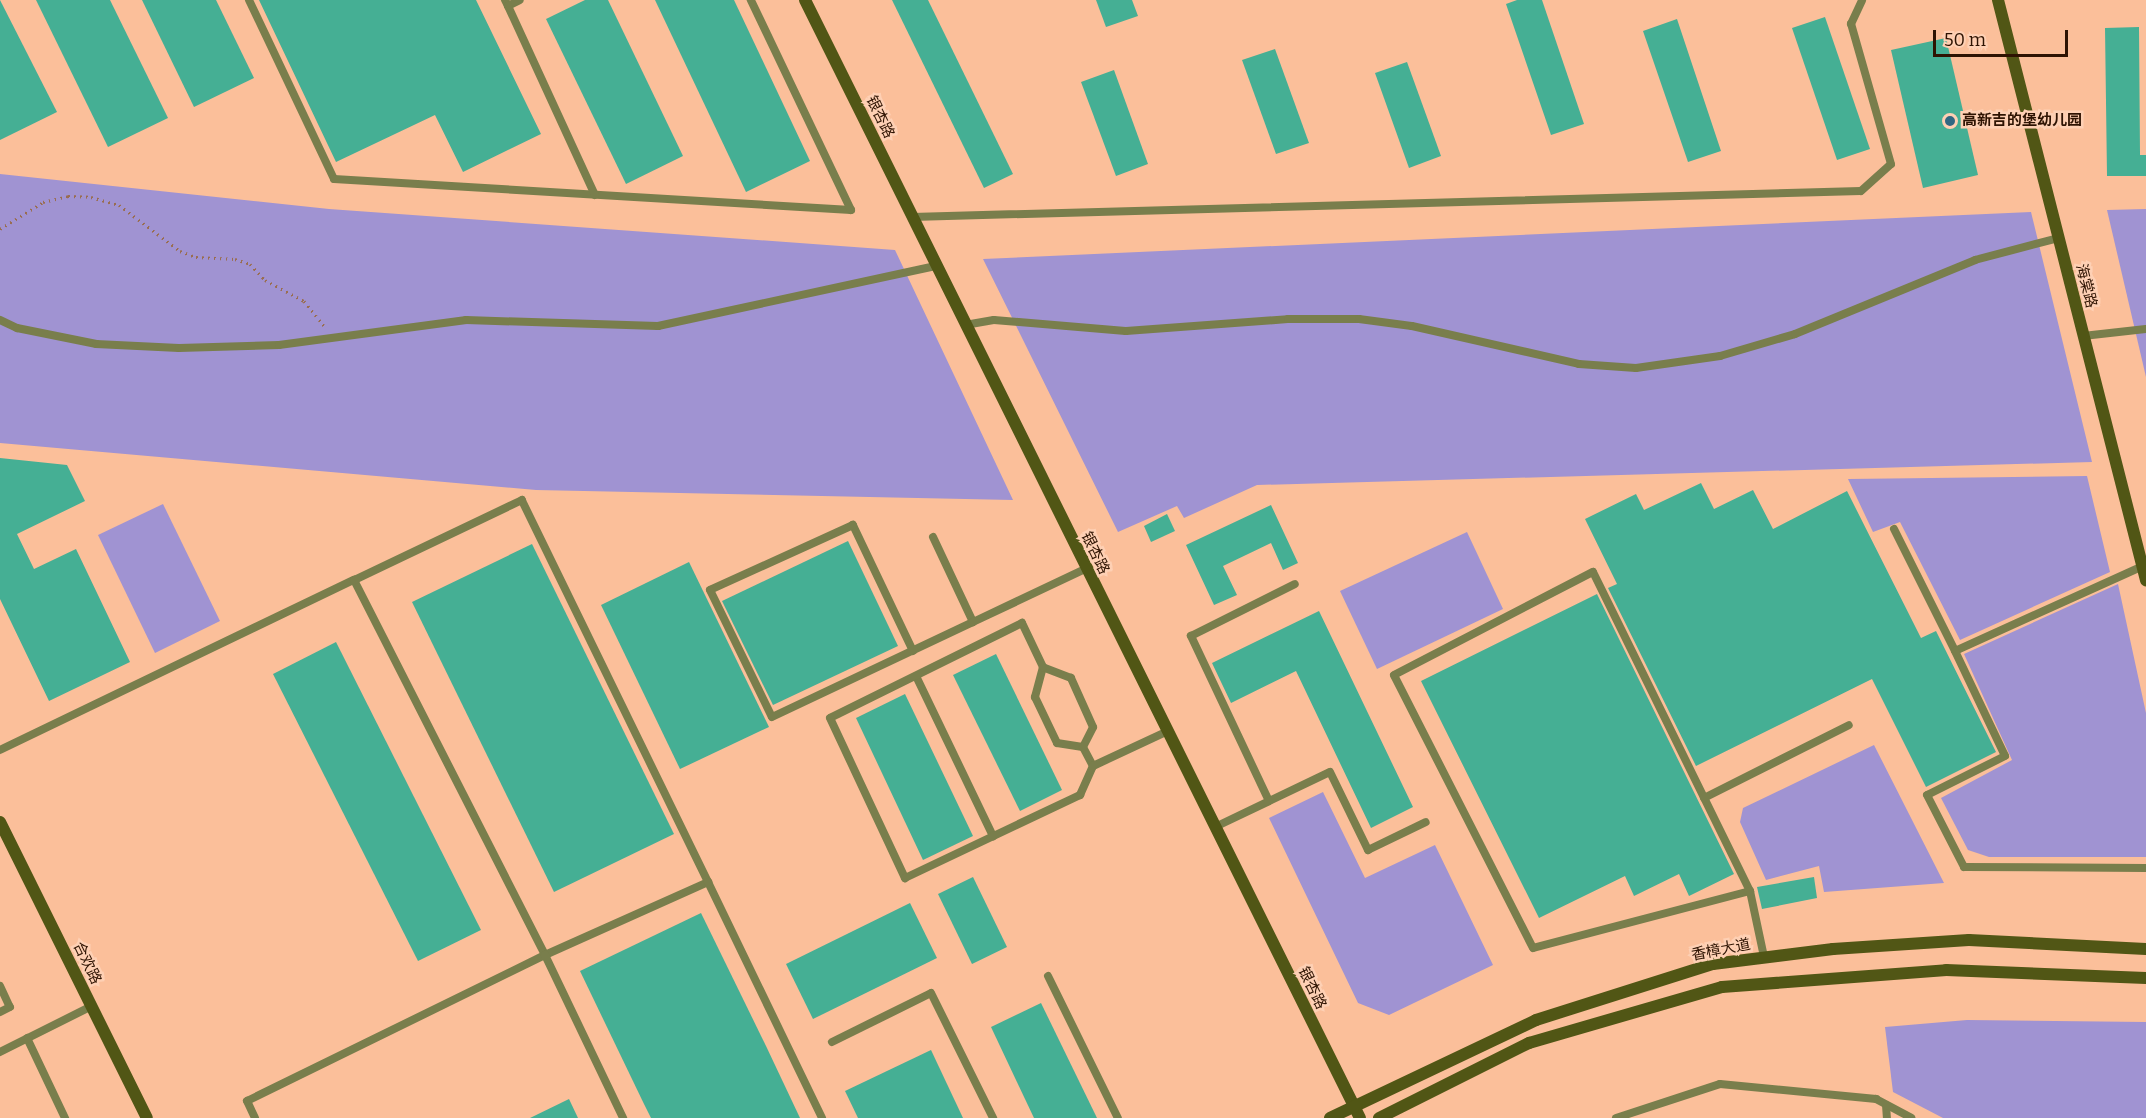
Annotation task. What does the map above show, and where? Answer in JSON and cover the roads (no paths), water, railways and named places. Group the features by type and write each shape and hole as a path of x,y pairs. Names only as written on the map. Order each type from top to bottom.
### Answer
{"street":[{"name":"银杏路","path":"805,0 1357,1112"},
{"name":"海棠路","path":"1998,0 2146,580"},
{"name":"合欢路","path":"0,822 147,1118"},
{"name":"香樟大道","path":"1330,1118 1357,1112 1536,1020 1713,964 1764,957 1969,940 2146,949"},
{"path":"1379,1118 1529,1043 1722,987 1946,970 2146,978"}],"lane":[{"path":"249,0 334,179 851,210 751,0"},
{"path":"520,0 506,3 596,195"},
{"path":"912,217 1861,190 1891,164 1851,24 1862,0"},
{"path":"965,325 994,320 1126,332 1288,319 1359,319 1412,326 1579,364 1636,368 1720,356 1795,334 1975,260 2058,238"},
{"path":"0,320 17,328 96,344 179,348 334,339 466,320 658,326 936,266"},
{"path":"2083,336 2146,329"},
{"path":"0,750 522,500 822,1118"},
{"path":"913,651 853,525 710,590 772,717 913,651 1087,568"},
{"path":"1894,529 2005,756 1927,795 1964,867 2146,868"},
{"path":"933,537 973,622"},
{"path":"1955,651 2142,566"},
{"path":"1750,891 1533,948 1394,675 1593,572 1750,891 1764,957"},
{"path":"354,580 545,955 623,1118"},
{"path":"1269,801 1191,636 1295,584"},
{"path":"1083,747 1057,743 1035,697 1043,667 1022,623 830,718 905,878 1080,795 1093,766 1168,731"},
{"path":"1043,667 1071,678 1093,727 1083,747"},
{"path":"916,676 993,836"},
{"path":"1704,798 1849,725"},
{"path":"1083,747 1093,766"},
{"path":"1215,827 1330,772 1368,850 1426,822"},
{"path":"255,1118 247,1101 545,955 708,882"},
{"path":"1048,976 1118,1118"},
{"path":"0,986 10,1007 0,1012"},
{"path":"832,1042 931,993 993,1118"},
{"path":"0,1052 92,1006"},
{"path":"27,1038 65,1118"},
{"path":"1616,1118 1720,1084 1876,1100 1911,1118"},
{"path":"1886,1105 1887,1118"}],"place":[{"name":"高新吉的堡幼儿园","path":"1950,121"}]}
